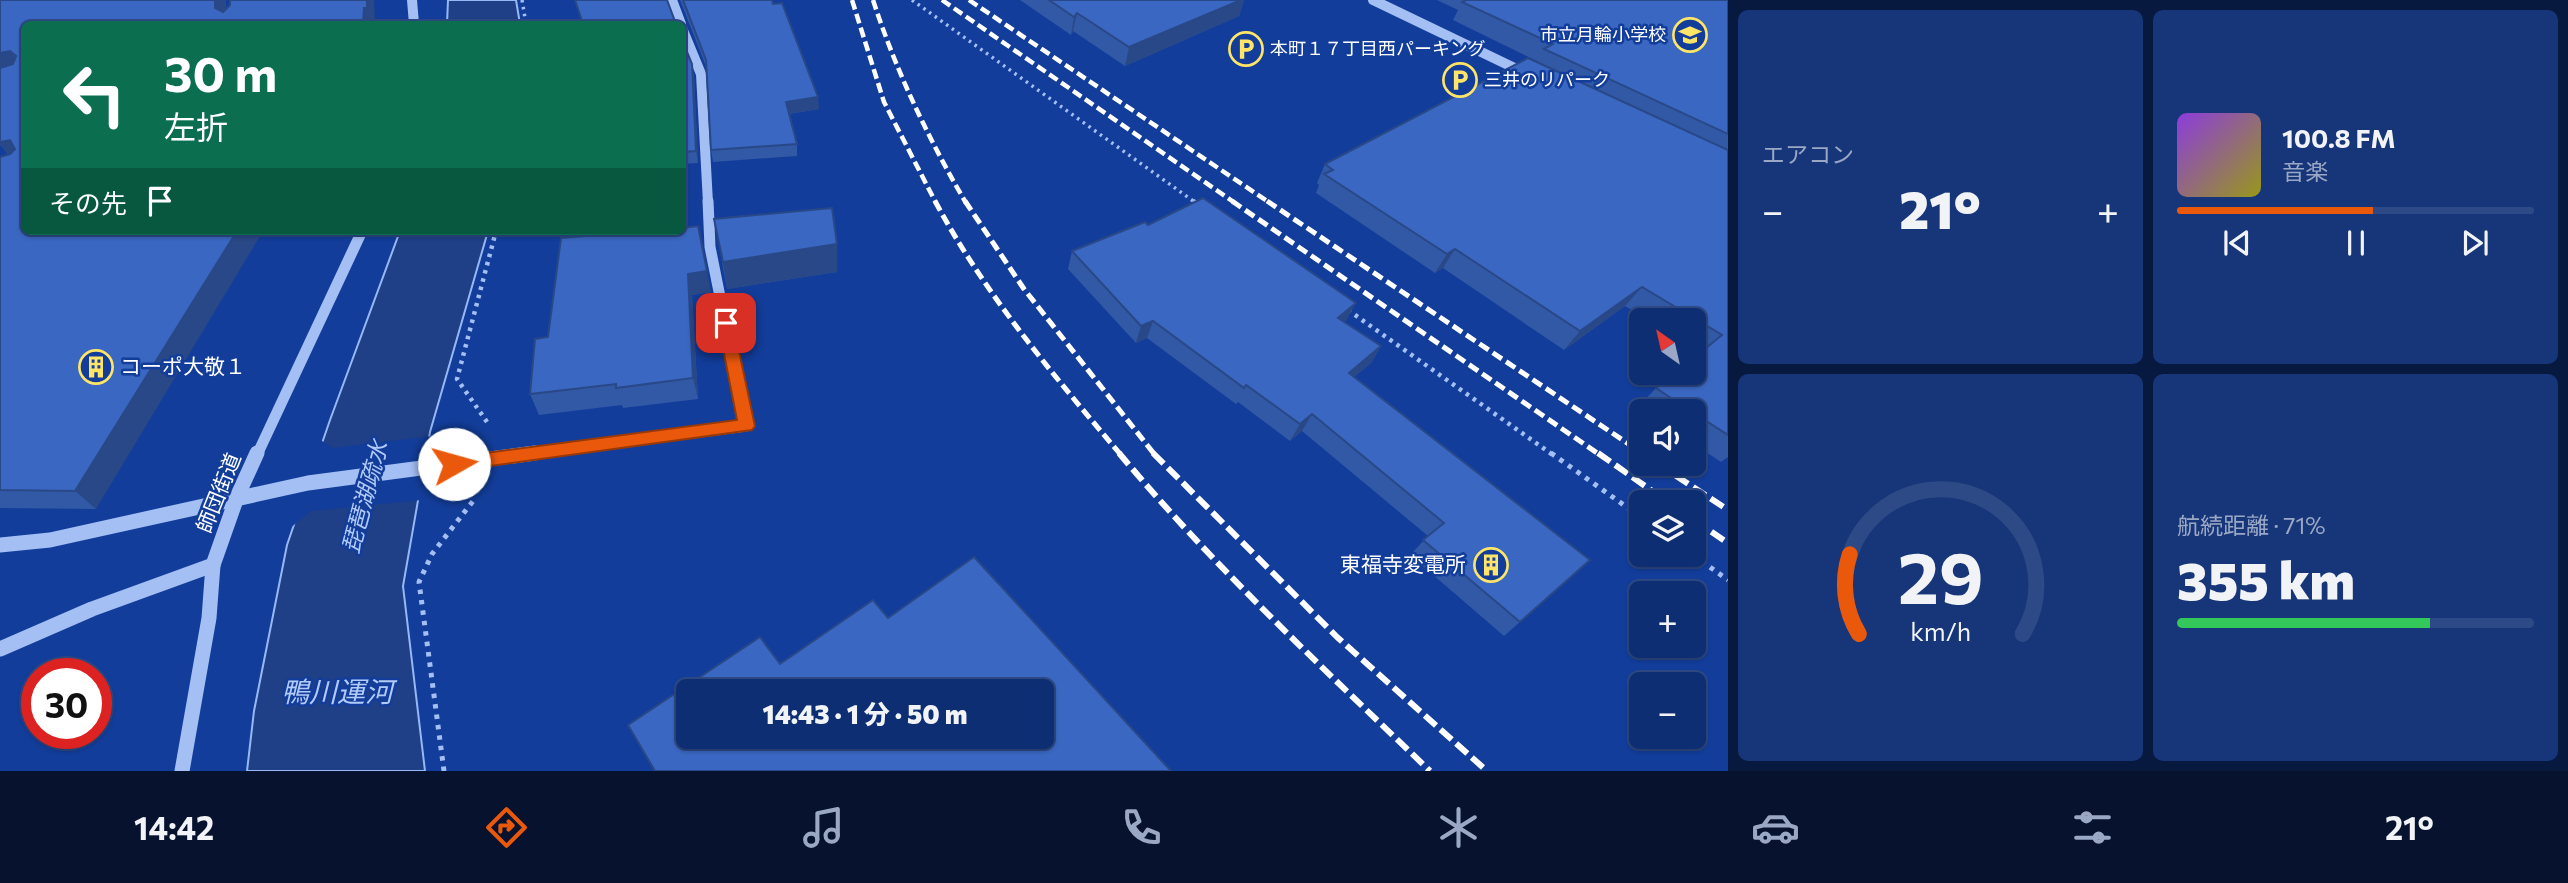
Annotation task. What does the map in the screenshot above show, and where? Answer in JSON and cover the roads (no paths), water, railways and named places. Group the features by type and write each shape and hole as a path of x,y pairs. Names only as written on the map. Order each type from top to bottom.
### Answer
{"street":[{"path":"412,0 414,21"},
{"path":"672,0 680,21"},
{"path":"1373,0 1536,78"},
{"path":"0,545 50,540 307,483 746,426 710,247 701,74 686,36"},
{"name":"師団街道","path":"0,649 92,609 213,565 237,498 360,235"},
{"path":"182,771 209,618 213,565"}],"water":[{"path":"448,0 516,0 520,21 447,21"},
{"name":"鴨川運河","path":"399,235 487,235 430,432 403,586 425,771 247,771 254,711 287,545"}],"railway":[{"path":"852,0 884,102 936,203"},
{"path":"873,0 914,104 966,203"},
{"path":"942,0 1235,203"},
{"path":"969,0 1270,203"},
{"path":"935,201 998,301 1121,455"},
{"path":"965,201 1024,289 1155,455"},
{"path":"1232,201 1600,455"},
{"path":"1267,201 1629,444"},
{"path":"1119,453 1231,577 1430,771"},
{"path":"1598,453 1651,490"},
{"path":"1155,455 1337,637 1487,771"},
{"path":"1676,476 1728,510"},
{"path":"1706,528 1728,543"}],"place":[{"name":"市立月輪小学校","path":"1690,35"},
{"name":"本町１７丁目西パーキング","path":"1246,49"},
{"name":"三井のリパーク","path":"1460,80"},
{"name":"コーポ大敬１","path":"96,367"},
{"name":"東福寺変電所","path":"1491,565"}],"water label":[{"name":"琵琶湖疏水","path":"365,497"}]}
